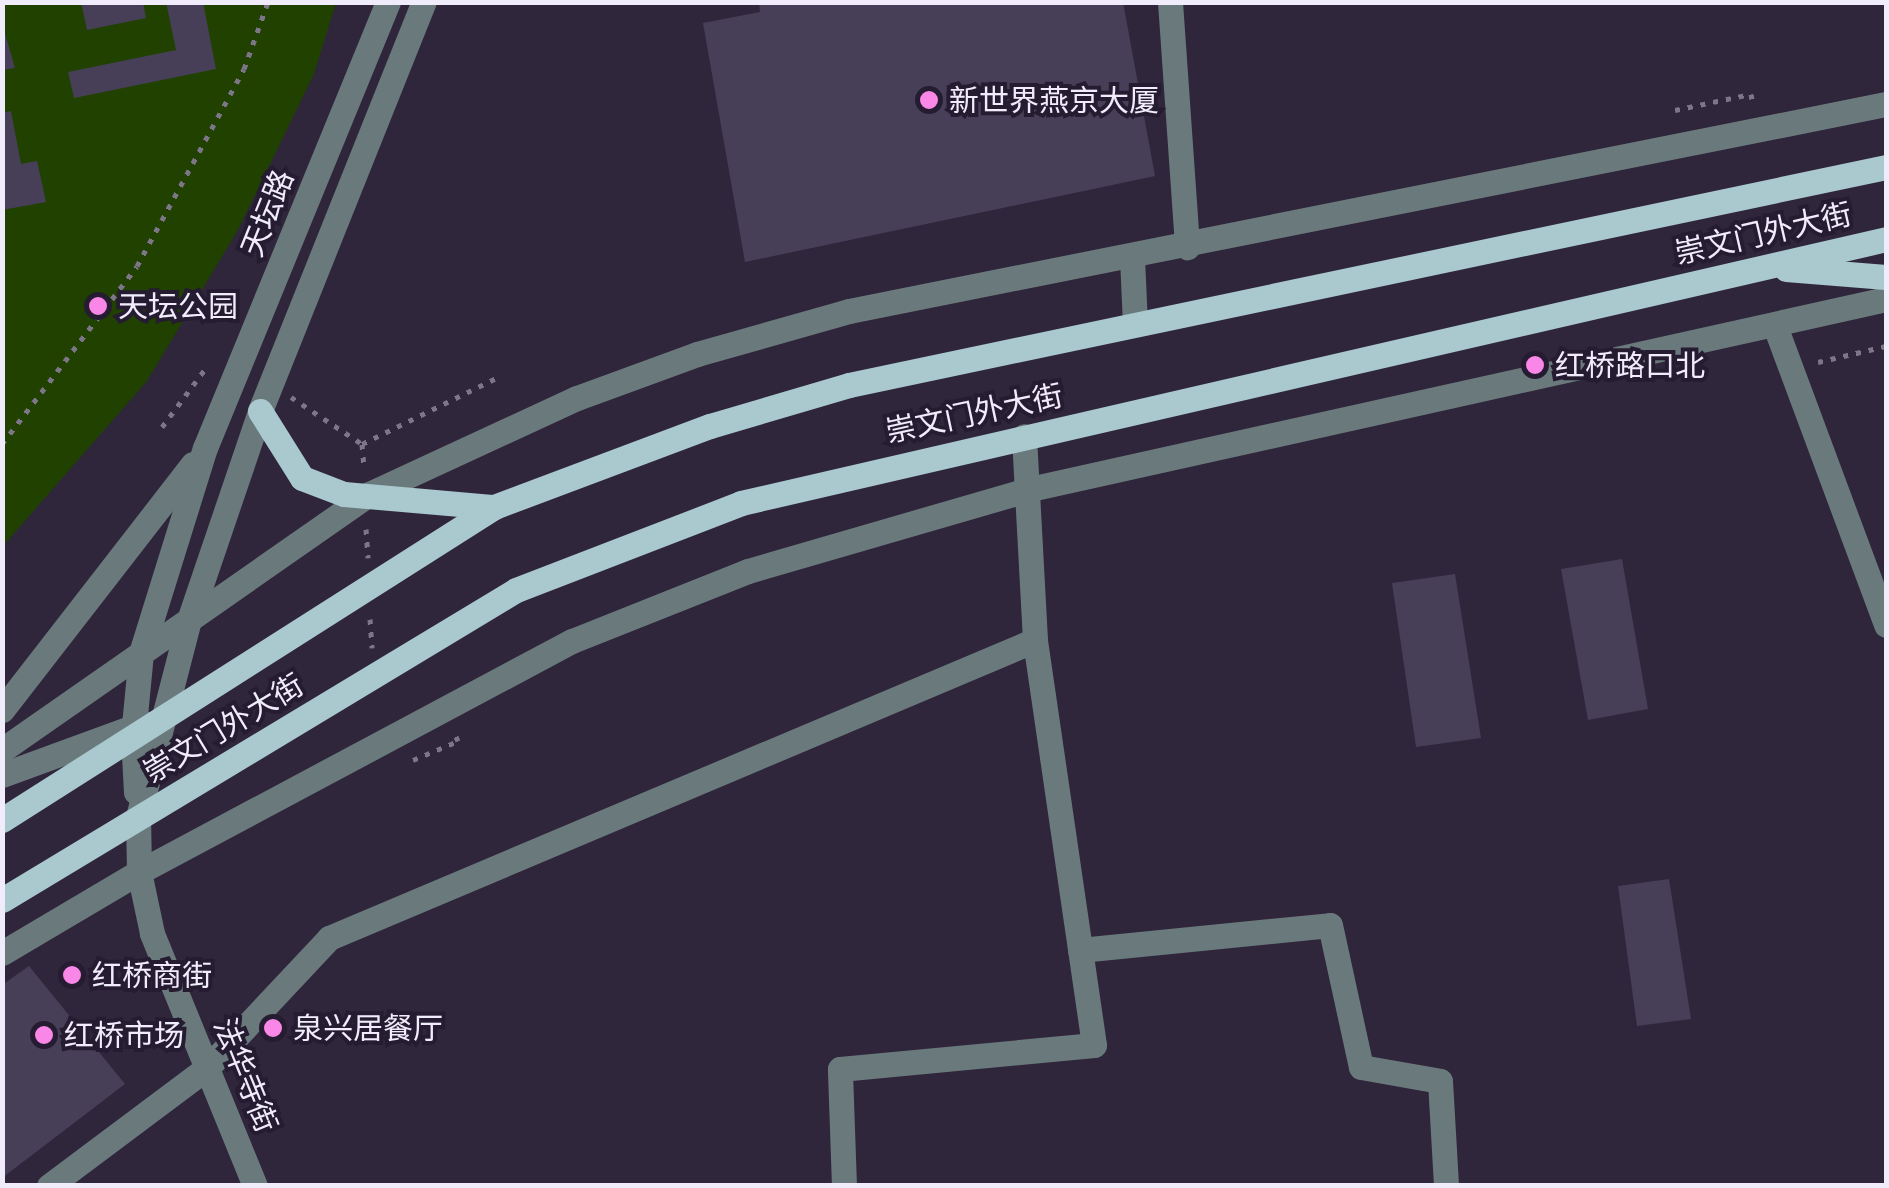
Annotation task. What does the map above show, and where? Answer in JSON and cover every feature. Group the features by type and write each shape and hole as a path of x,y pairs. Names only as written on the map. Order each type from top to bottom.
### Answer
{"main road":[{"name":"崇文门外大街","path":"2,820 134,732 494,507 710,426 849,386 1886,166"},
{"name":"崇文门外大街","path":"2,900 516,590 741,502 1460,341 1756,266 1886,239"},
{"path":"1756,266 1886,277"},
{"path":"260,410 302,478 344,494 494,507"}],"street":[{"name":"天坛路","path":"138,817 134,732 141,653 205,448 388,2"},
{"path":"138,817 189,620 260,410 424,2"},
{"path":"1170,2 1187,247"},
{"path":"2,750 369,494 577,398 697,354 849,312 1886,104"},
{"path":"1132,258 1135,324"},
{"path":"11,948 139,872 572,642 748,571 1030,489 1886,299"},
{"path":"1775,326 1886,625"},
{"path":"844,1186 840,1068 1094,1045 1035,640 1030,489 1024,436"},
{"name":"天坛路","path":"2,710 205,448"},
{"path":"49,1186 208,1067 328,938 1035,640"},
{"path":"2,775 134,732"},
{"name":"法华寺街","path":"138,817 139,872 152,934 256,1186"},
{"path":"1080,950 1330,925 1361,1067 1440,1081 1446,1186"}],"path":[{"path":"2,444 137,266 244,69 268,2"},
{"path":"1676,110 1751,94 1755,114"},
{"path":"1804,365 1886,346"},
{"path":"362,444 498,377"}],"green space":[{"name":"天坛公园","path":"3,3 336,3 314,74 238,230 147,381 3,546"}],"building":[{"path":"81,2 143,2 146,18 87,30"},
{"path":"166,2 203,2 216,69 74,98 68,72 176,50"},
{"name":"新世界燕京大厦","path":"759,2 1123,2 1155,176 745,262 703,23 760,12"},
{"path":"2,23 15,68 2,70"},
{"path":"11,111 21,164 37,161 46,202 2,210 2,113"},
{"path":"1622,559 1648,709 1588,720 1561,569"},
{"path":"1455,574 1481,738 1416,747 1392,583"},
{"path":"1669,879 1691,1019 1637,1026 1618,886"},
{"name":"红桥市场","path":"29,966 125,1084 2,1178 2,985"}],"place":[{"name":"新世界燕京大厦","path":"929,100"},
{"name":"天坛公园","path":"98,306"},
{"name":"红桥路口北","path":"1535,365"},
{"name":"红桥商街","path":"72,975"},
{"name":"泉兴居餐厅","path":"273,1028"},
{"name":"红桥市场","path":"44,1035"}]}
